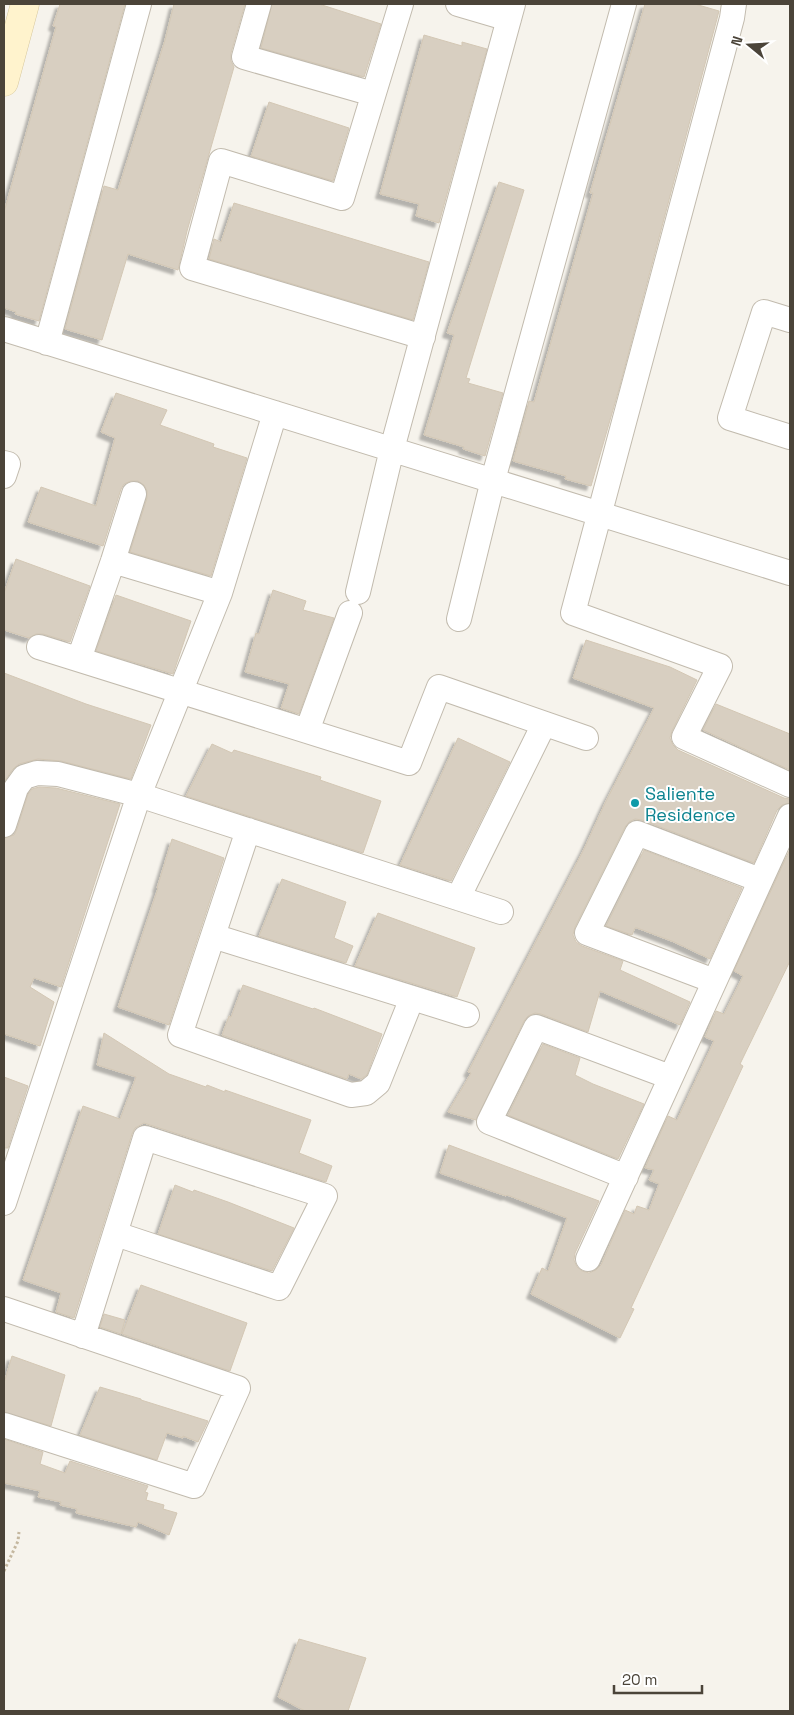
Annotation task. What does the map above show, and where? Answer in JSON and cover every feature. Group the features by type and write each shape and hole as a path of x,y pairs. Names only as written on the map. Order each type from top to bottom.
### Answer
{"street":[{"path":"4,82 25,4"},
{"path":"47,342 139,4"},
{"path":"259,4 244,57 373,94"},
{"path":"401,4 342,198 221,161 192,268 423,337"},
{"path":"307,731 354,602 392,449 511,12 458,4"},
{"path":"459,619 493,480 624,4"},
{"path":"734,4 574,613 720,666 684,737 790,785"},
{"path":"790,320 764,312 730,418 790,437"},
{"path":"4,329 790,573"},
{"path":"4,1203 139,795 220,593 275,413"},
{"path":"4,463 8,464 4,476"},
{"path":"79,659 134,494"},
{"path":"113,561 220,593"},
{"path":"39,646 409,763 439,687 586,738"},
{"path":"458,898 544,724"},
{"path":"4,825 16,788 24,777 36,773 58,774 139,795 501,912"},
{"path":"588,1259 790,816"},
{"path":"248,830 180,1035 351,1095 366,1093 378,1083 412,998"},
{"path":"714,981 587,933 637,834 760,880"},
{"path":"213,936 467,1015"},
{"path":"626,1177 489,1122 536,1027 670,1078"},
{"path":"83,1336 145,1138 325,1196 279,1288 116,1234"},
{"path":"4,1309 238,1388 194,1486 4,1425"}],"path":[{"path":"4,1571 18,1541 19,1532"}],"building":[{"path":"60,4 125,4 39,321 15,314 16,312 4,308 4,212 56,27 53,26"},
{"path":"174,4 245,4 231,53 231,61 234,67 187,231 178,270 128,254 102,340 65,329 104,186 118,190 165,40"},
{"path":"272,4 319,4 381,24 364,77 261,48"},
{"path":"645,4 695,4 719,11 619,389 591,486 565,479 566,476 513,461 529,401 534,402 593,193 590,193"},
{"path":"424,35 462,46 462,42 487,49 439,223 416,216 419,204 380,194"},
{"path":"269,102 349,128 333,181 251,156"},
{"path":"499,182 524,190 466,378 470,379 468,383 503,393 485,456 463,449 464,447 424,435 454,335 447,333"},
{"path":"234,203 429,262 413,320 209,259 214,239 221,242"},
{"path":"116,393 167,410 160,425 214,444 213,447 247,458 211,576 130,552 147,498 147,491 144,485 138,481 124,484 121,489 103,546 28,522 41,487 96,506 115,438 101,432"},
{"path":"16,559 90,586 70,642 43,634 36,634 29,638 4,630 4,593"},
{"path":"273,590 306,601 303,610 334,618 299,714 281,708 289,684 245,672 256,633 259,634"},
{"path":"116,595 191,621 173,674 96,651"},
{"path":"586,640 670,667 697,680 672,731 670,738 673,745 678,750 790,799 790,803 782,805 777,810 754,863 642,820 635,819 629,822 575,927 573,935 576,942 582,946 623,961 620,970 690,1002 680,1025 600,991 588,1032 541,1014 535,1013 528,1016 476,1120 448,1112 471,1073 468,1072 584,849 606,801 654,708 573,678"},
{"path":"4,673 86,704 151,725 131,779 61,761 38,759 19,764 4,782"},
{"path":"716,704 790,734 790,770 703,730"},
{"path":"458,738 510,762 451,881 400,865"},
{"path":"212,744 232,753 234,750 321,777 320,780 381,801 363,853 186,796"},
{"path":"39,787 56,788 120,804 61,987 34,978 30,987 54,1002 40,1046 4,1034 4,838 14,835 28,794 32,789"},
{"path":"172,839 224,858 169,1025 118,1007 158,888"},
{"path":"790,849 790,961 740,1064 743,1066 631,1308 634,1309 620,1338 531,1294 542,1268 548,1271 567,1218 507,1195 440,1173 449,1145 599,1201 575,1253 574,1260 577,1267 582,1271 589,1273 596,1270 601,1265 625,1210 634,1214 637,1206 649,1210 659,1184 649,1180 654,1170 645,1168 668,1116 677,1120 714,1041 705,1037 716,1011 724,1014 743,976 734,971"},
{"path":"644,850 742,888 710,959 674,942 637,928 635,928 632,935 606,926"},
{"path":"282,879 346,902 334,938 353,946 346,963 259,936"},
{"path":"378,913 475,948 457,997 355,966"},
{"path":"243,985 314,1008 382,1034 367,1075 361,1079 349,1074 347,1079 222,1035"},
{"path":"104,1033 169,1074 206,1087 207,1085 225,1092 225,1090 311,1120 299,1153 332,1166 326,1182 144,1123 135,1128 74,1318 56,1312 61,1293 23,1280 83,1106 120,1119 136,1077 97,1065"},
{"path":"543,1044 580,1058 575,1075 644,1104 618,1159 508,1115"},
{"path":"4,1077 28,1086 8,1148 4,1148"},
{"path":"175,1185 228,1202 294,1228 272,1271 158,1234"},
{"path":"141,1285 247,1323 230,1371 122,1334"},
{"path":"104,1314 125,1320 121,1334 100,1327"},
{"path":"12,1356 65,1375 51,1426 4,1412 4,1383"},
{"path":"100,1387 208,1421 198,1442 183,1436 183,1438 167,1433 157,1460 80,1435"},
{"path":"4,1439 43,1452 40,1464 65,1473 70,1461 148,1486 145,1492 148,1493 146,1500 164,1505 163,1509 177,1513 169,1535 138,1522 136,1527 76,1513 77,1509 60,1505 61,1502 38,1497 40,1491 4,1483"},
{"path":"299,1639 366,1658 348,1711 305,1711 278,1697"}],"place":[{"name":"Saliente Residence","path":"635,803"}]}
